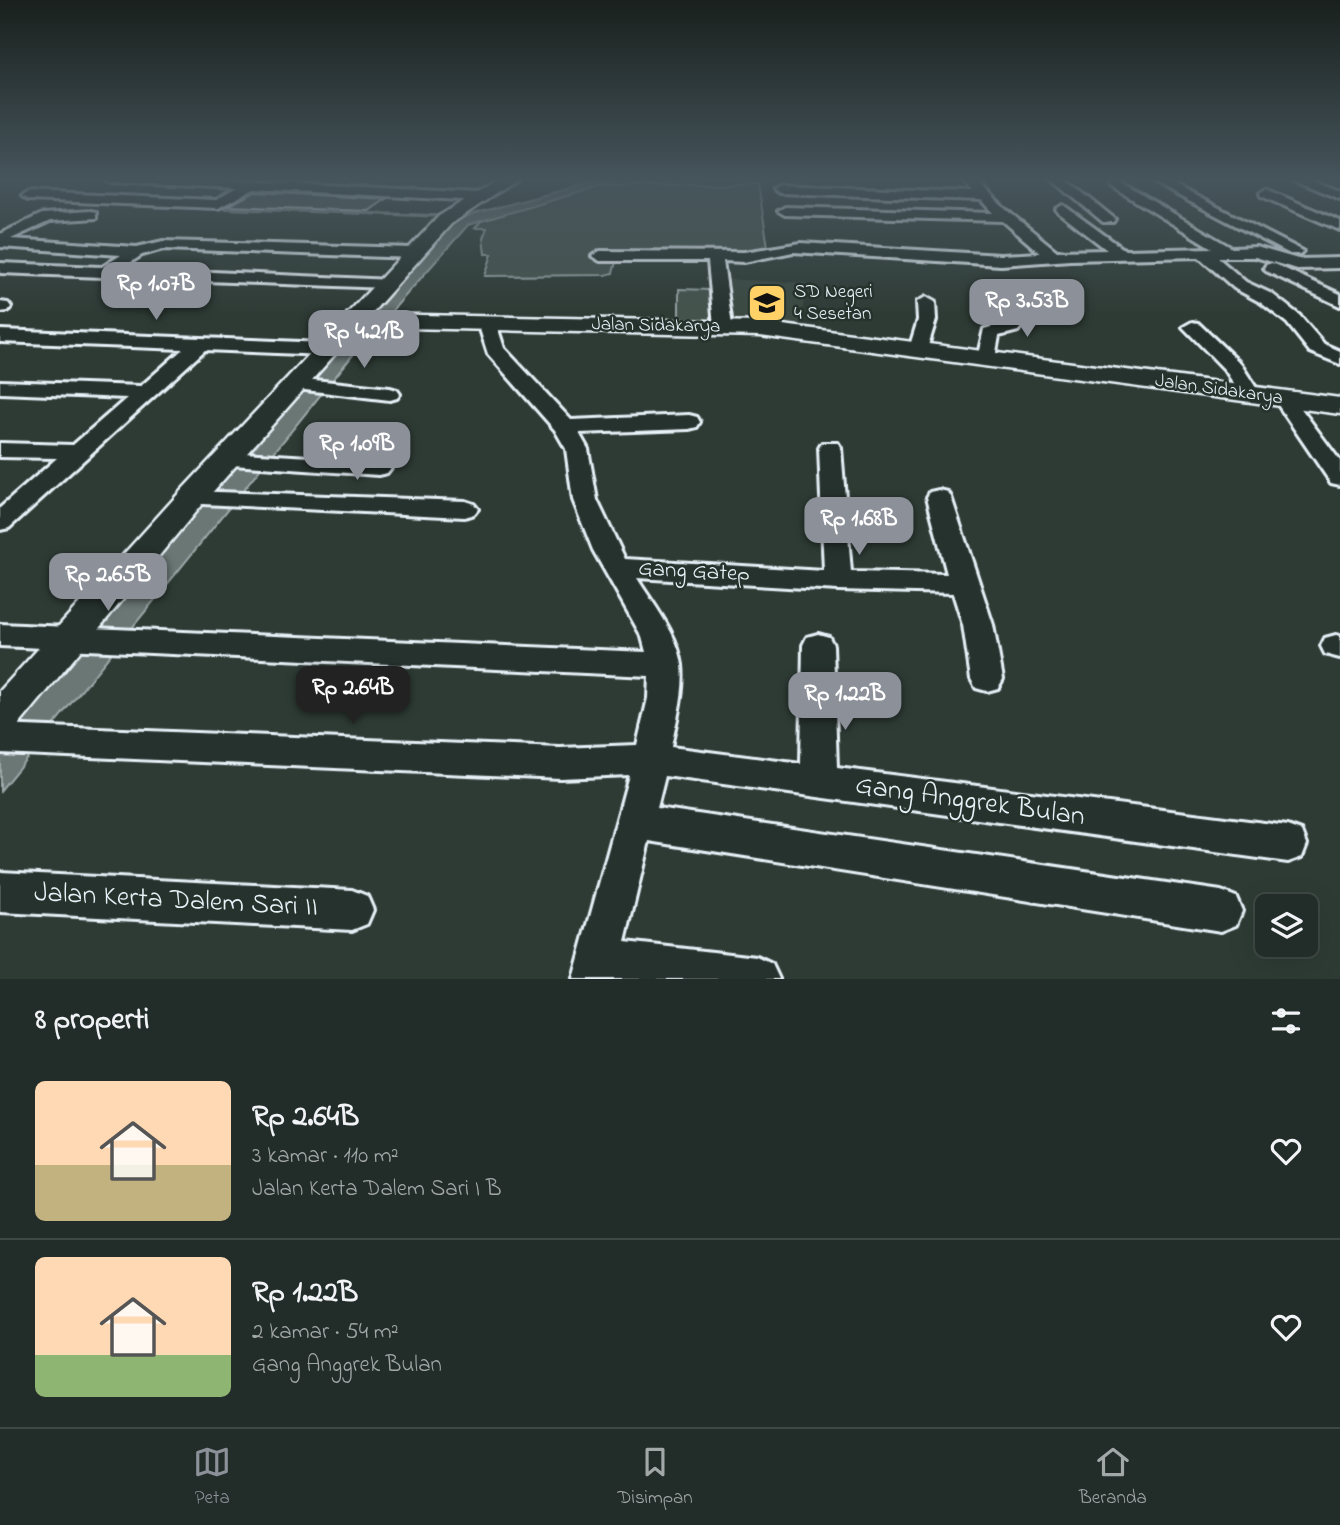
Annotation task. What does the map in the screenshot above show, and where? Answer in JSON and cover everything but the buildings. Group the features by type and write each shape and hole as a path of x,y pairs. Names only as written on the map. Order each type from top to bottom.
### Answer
{"street":[{"path":"0,241 36,224"},
{"path":"0,719 76,638 298,384 325,349 355,321 441,224"},
{"path":"1013,224 1053,257"},
{"path":"1082,224 1124,256"},
{"path":"1184,224 1234,253 1340,302"},
{"path":"1241,224 1321,264"},
{"path":"0,241 137,252"},
{"path":"105,272 137,252 158,246 414,253"},
{"path":"600,256 756,256 788,246 991,259 1259,252 1292,264 1340,263"},
{"path":"1205,255 1240,285 1266,298 1293,320 1317,348 1340,358"},
{"path":"715,257 723,326"},
{"path":"0,268 386,283"},
{"path":"918,349 927,320 926,302"},
{"path":"987,359 990,333 1012,327 1006,310 1007,304"},
{"name":"Jalan Sidakarya","path":"355,321 723,326 815,334 1340,407"},
{"path":"487,323 495,350 565,427 577,449 589,509 606,550 619,568 657,637 666,665 664,698 651,759 596,970 757,979"},
{"path":"1192,327 1233,367 1250,394"},
{"path":"0,336 325,349"},
{"path":"0,522 200,344"},
{"path":"298,384 390,394"},
{"path":"0,387 147,392"},
{"path":"1284,399 1340,478"},
{"path":"565,427 689,422"},
{"path":"830,449 838,581"},
{"path":"0,450 78,452"},
{"path":"229,460 379,468"},
{"path":"939,497 978,625 988,679"},
{"path":"197,498 465,509"},
{"name":"Gang Gatep","path":"619,568 838,581 964,584"},
{"path":"0,635 666,665"},
{"path":"818,645 819,782"},
{"name":"Gang Anggrek Bulan","path":"0,739 560,763 651,759 1289,844"},
{"path":"634,822 1221,911"},
{"name":"Jalan Kerta Dalem Sari II","path":"0,892 352,910"}],"shaded area":[{"path":"453,224 472,224 468,225 352,356 0,791 0,740 281,409"},
{"path":"479,224 764,224 768,247 763,252 618,255 613,273 605,275 485,276 492,254 485,254 483,238 487,228 475,228"},
{"name":"SD Negeri 4 Sesetan","path":"724,279 807,283 799,331 734,323"},
{"path":"679,289 710,290 712,323 679,323"}],"place":[{"name":"SD Negeri 4 Sesetan","path":"767,303"}]}
